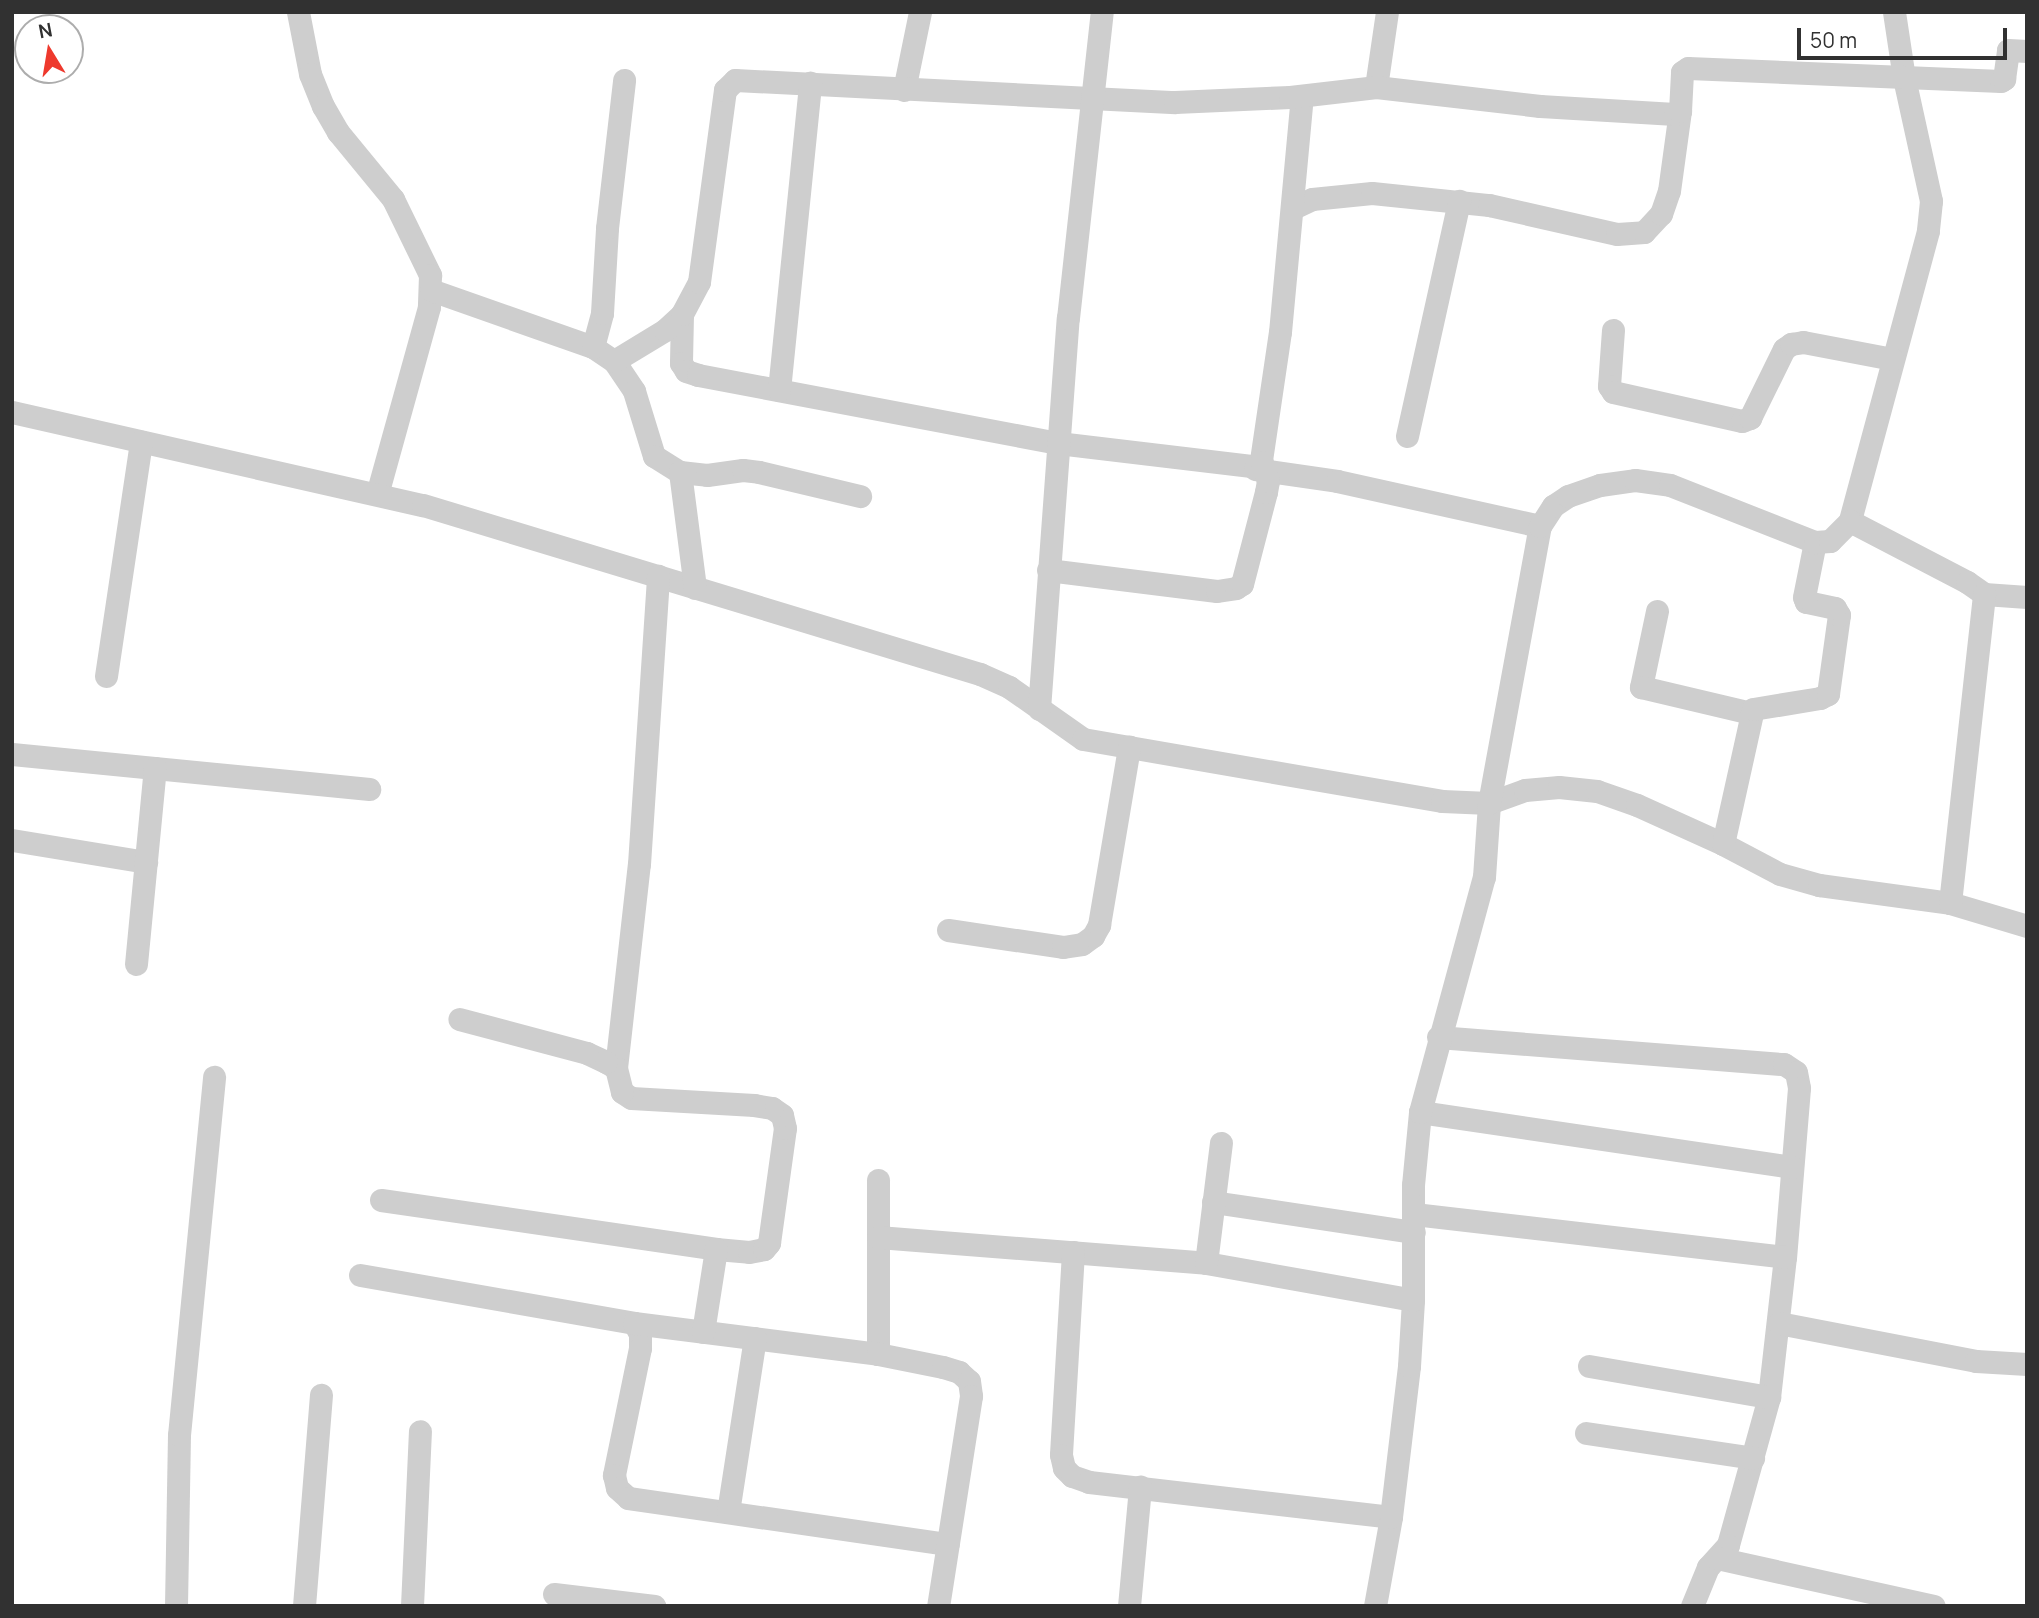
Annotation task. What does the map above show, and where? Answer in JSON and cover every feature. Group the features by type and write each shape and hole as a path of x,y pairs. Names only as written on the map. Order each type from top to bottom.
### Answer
{"street":[{"path":"298,12 310,74 323,106 338,132 393,199 430,275 431,290 377,494"},
{"path":"904,90 920,12"},
{"path":"1039,709 1068,318 1102,12"},
{"path":"1376,87 1387,12"},
{"path":"1375,1606 1391,1517 1409,1366 1413,1300 1415,1140 1419,1112 1484,877 1489,803 1540,526 1553,506 1568,496 1600,485 1635,480 1670,485 1815,542 1830,541 1850,521 1928,230 1931,201 1904,78 1894,12"},
{"path":"1293,208 1312,199 1362,193 1489,205 1616,234 1644,232 1661,214 1669,191 1680,111 1682,72 1688,68 2001,81 2004,79 2007,51 2027,51"},
{"path":"593,347 602,313 607,228 624,79"},
{"path":"614,361 665,330 682,314 699,282 725,90 735,80 1175,102 1302,96 1376,87 1539,106 1675,114 1680,111"},
{"path":"779,390 810,83"},
{"path":"1048,570 1217,591 1236,588 1242,584 1266,492 1261,467 1293,208 1302,96"},
{"path":"1407,436 1459,201"},
{"path":"431,290 593,347 614,361 634,391 654,456 680,472 707,475 743,470 759,472 860,496"},
{"path":"682,314 680,351 686,371 1058,443 1261,467 1540,526"},
{"path":"1613,330 1609,386 1613,392 1742,422 1750,418 1784,349 1791,344 1803,342 1892,359"},
{"path":"12,412 423,505 980,674 1009,687 1083,739 1442,801 1489,803 1524,790 1559,787 1597,791 1637,805 1723,844 1780,874 1819,885 1950,903 2027,926"},
{"path":"106,676 141,442"},
{"path":"680,472 695,588"},
{"path":"1850,521 1967,582 1984,594 2027,597"},
{"path":"1723,844 1751,713 1758,706 1821,698 1828,694 1839,615 1835,608 1806,601 1804,597 1815,542"},
{"path":"381,1200 716,1249 749,1252 764,1249 769,1243 785,1128 782,1115 772,1108 754,1105 631,1098 622,1092 616,1068 638,877 658,576"},
{"path":"1950,903 1984,594"},
{"path":"1657,611 1640,687 1751,713"},
{"path":"948,930 1063,947 1082,944 1093,936 1099,925 1129,747"},
{"path":"12,754 369,789"},
{"path":"136,964 155,768"},
{"path":"12,840 146,862"},
{"path":"458,1019 587,1053 616,1068"},
{"path":"1438,1037 1784,1064 1796,1072 1799,1088 1793,1167 1779,1323 1769,1397 1728,1545 1700,1580 1692,1606"},
{"path":"176,1606 180,1422 214,1077"},
{"path":"1419,1112 1793,1167"},
{"path":"1206,1263 1221,1143"},
{"path":"878,1180 878,1354"},
{"path":"1213,1202 1785,1257"},
{"path":"878,1237 1206,1263 1413,1300"},
{"path":"703,1332 716,1249"},
{"path":"1073,1252 1060,1455 1064,1468 1072,1476 1089,1482 1391,1517"},
{"path":"360,1275 634,1323 878,1354 960,1372 970,1381 971,1396 938,1606"},
{"path":"634,1323 640,1334 640,1348 614,1475 617,1488 628,1497 948,1544"},
{"path":"1779,1323 1976,1361 2027,1363"},
{"path":"728,1512 755,1338"},
{"path":"1589,1366 1769,1397"},
{"path":"304,1606 321,1395"},
{"path":"412,1606 420,1431"},
{"path":"1586,1433 1753,1458"},
{"path":"1129,1606 1140,1487"},
{"path":"1717,1558 1934,1606"},
{"path":"554,1594 654,1606"}]}
